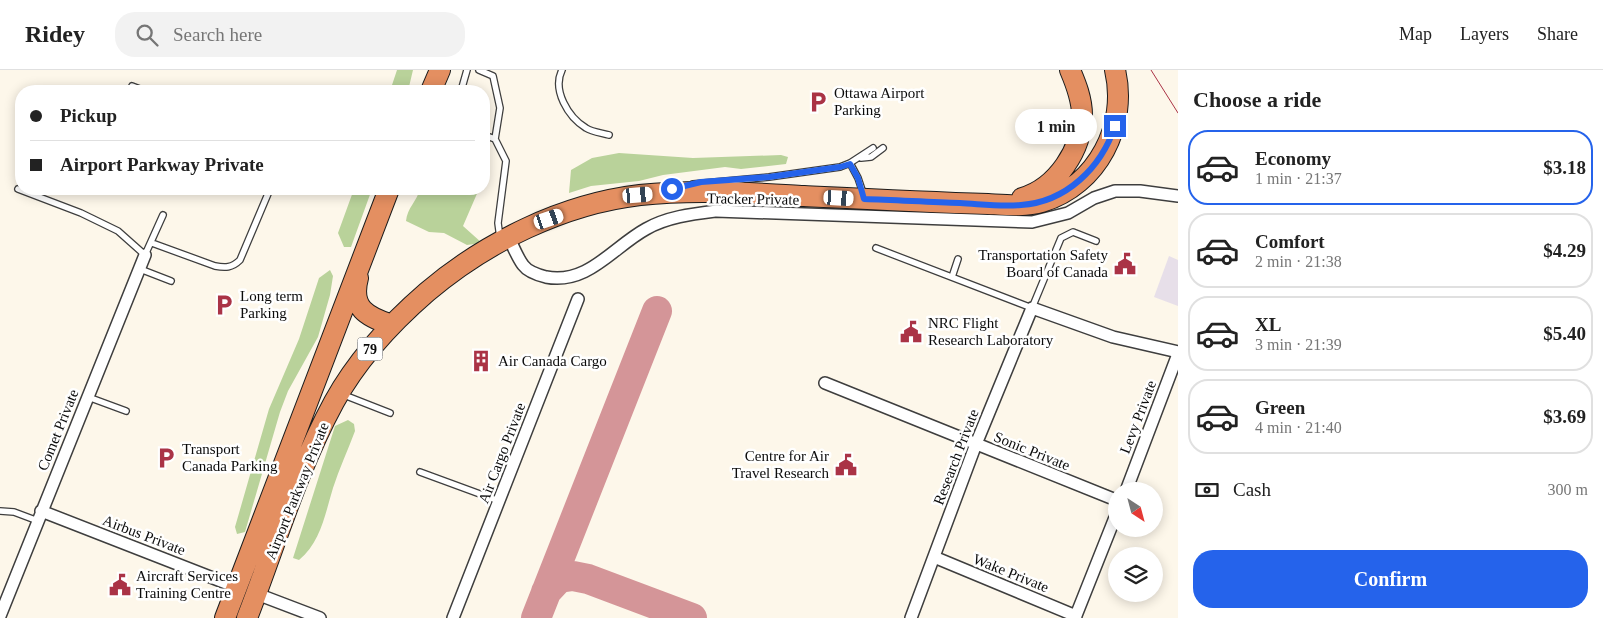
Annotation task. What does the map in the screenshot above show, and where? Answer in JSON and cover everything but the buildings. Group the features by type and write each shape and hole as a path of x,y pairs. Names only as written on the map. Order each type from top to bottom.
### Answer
{"highway":[{"path":"422,85 426,70"},
{"path":"434,85 440,70"},
{"name":"Airport Parkway Private","path":"988,204 1020,198 1038,191 1049,183 1068,161 1079,136 1082,115 1078,92 1070,70"},
{"name":"Airport Parkway Private","path":"247,618 308,457 339,393 372,347 392,324 438,283 505,240 549,219 583,207 619,198 657,193 699,191 1020,205 1042,202 1066,190 1094,166 1110,140 1118,111 1118,84 1115,70"},
{"name":"Airport Parkway Private","path":"224,618 387,195"},
{"path":"364,252 357,282 358,302 367,315 392,324"},
{"path":"236,587 256,594"}],"street":[{"name":"Tracker Private","path":"505,240 523,266 539,275 558,278 579,275 589,270 646,228 663,221 716,210 1032,222 1068,212 1094,198 1115,191 1140,191 1178,196"},
{"name":"Comet Private","path":"0,616 146,255"},
{"name":"Air Cargo Private","path":"453,618 578,299"},
{"path":"1032,308 1106,335 1178,353"},
{"name":"Research Private","path":"911,618 976,444 1032,308"},
{"name":"Levy Private","path":"1129,482 1178,353"},
{"name":"Sonic Private","path":"825,383 1108,497"},
{"name":"Airbus Private","path":"40,516 236,587"},
{"path":"1076,617 1108,535"},
{"name":"Wake Private","path":"934,557 1076,617"},
{"path":"256,594 320,618"}],"lane":[{"path":"463,85 468,70"},
{"path":"479,70 493,76 500,108 496,139 506,161 498,222 505,240"},
{"path":"562,70 557,79 562,100 576,120 588,129 609,135"},
{"path":"490,137 496,139"},
{"path":"657,193 701,182 769,177 840,167 850,164 873,148"},
{"path":"858,158 871,157 882,148"},
{"path":"850,164 858,178 864,199"},
{"path":"34,195 81,213 118,231 146,255 163,215"},
{"path":"152,243 215,266 224,268 232,266 240,260 267,195"},
{"path":"876,248 1032,308 1061,238 1072,232 1096,241"},
{"path":"952,277 958,259"},
{"path":"140,269 171,281"},
{"path":"339,393 390,414"},
{"path":"88,397 126,411"},
{"path":"420,472 499,501"},
{"path":"0,511 40,516"}],"shaded area":[{"path":"1169,256 1178,260 1178,306 1154,297"}],"green space":[{"path":"397,70 413,70 409,85 392,85"},
{"path":"619,153 693,158 781,155 788,157 786,164 741,169 725,167 663,175 639,181 591,186 569,193 571,170 592,158"},
{"path":"352,195 370,195 351,247 344,247 338,233"},
{"path":"418,195 476,195 463,226 482,243 467,245 444,233 429,232 406,221 408,212"},
{"path":"330,270 333,276 330,295 318,337 288,391 280,412 245,532 237,534 235,527 269,409 299,339 319,278"},
{"path":"348,420 354,424 355,431 335,481 321,527 306,553 299,560 293,558 335,426"}],"taxiway":[{"path":"536,618 657,311"},
{"path":"546,592 559,578 573,576 588,579 692,618"}],"tram line":[{"path":"1151,70 1178,113"}],"place":[{"name":"Ottawa Airport Parking","path":"818,102"},
{"name":"Transportation Safety Board of Canada","path":"1125,264"},
{"name":"Long term Parking","path":"224,305"},
{"name":"NRC Flight Research Laboratory","path":"911,332"},
{"name":"Air Canada Cargo","path":"481,361"},
{"name":"Transport Canada Parking","path":"166,458"},
{"name":"Centre for Air Travel Research","path":"846,465"},
{"name":"Aircraft Services Training Centre","path":"120,585"}],"route":[{"path":"672,189 701,182 769,177 850,164 858,178 864,199 1031,204 1055,197 1081,179 1105,151 1115,126"}]}
